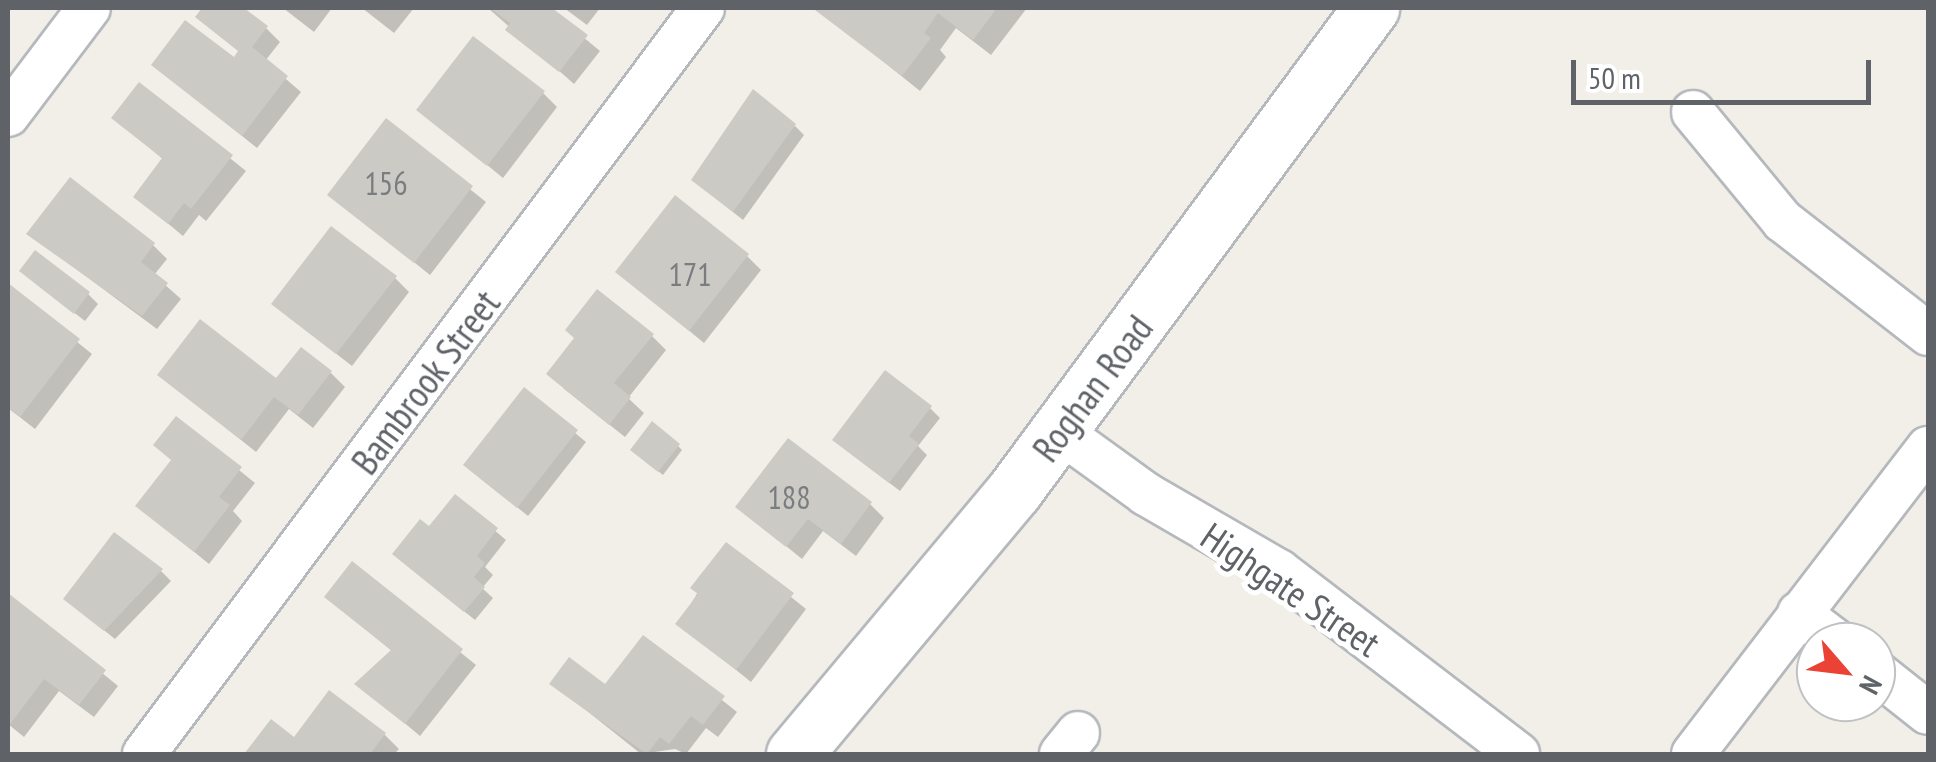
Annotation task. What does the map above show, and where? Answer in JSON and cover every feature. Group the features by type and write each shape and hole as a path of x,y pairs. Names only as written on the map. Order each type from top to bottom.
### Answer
{"main road":[{"name":"Roghan Road","path":"794,754 1058,431 1371,8"}],"street":[{"name":"Bambrook Street","path":"144,754 703,8"},
{"path":"8,116 79,11"},
{"path":"1693,112 1783,220 1928,334"},
{"name":"Highgate Street","path":"1058,431 1146,494 1279,571 1518,754"},
{"path":"1693,754 1928,448"},
{"path":"1800,613 1811,622"},
{"path":"1896,688 1928,713"}],"building":[{"path":"202,8 244,8 268,26 252,47 288,76 242,136 151,65 185,20 234,57 238,51 195,17"},
{"path":"490,8 552,8 588,35 559,72 505,30 510,23"},
{"path":"997,8 973,40 938,13 924,33 931,38 902,76 815,10"},
{"path":"473,36 545,91 487,166 416,110"},
{"path":"139,82 233,155 191,209 184,203 168,224 133,197 162,158 111,118"},
{"path":"753,89 796,124 733,212 691,180"},
{"path":"386,118 473,186 414,263 327,195"},
{"path":"70,177 155,243 141,262 168,283 142,316 26,234"},
{"path":"675,195 749,254 689,331 615,272"},
{"path":"331,226 397,276 336,354 271,304"},
{"path":"35,250 90,292 74,314 19,271"},
{"path":"8,283 80,339 20,417 8,408"},
{"path":"597,289 654,334 614,383 631,397 609,425 546,374 574,338 565,330"},
{"path":"200,319 276,378 301,347 332,371 298,415 274,397 241,440 157,375"},
{"path":"885,370 932,406 909,436 919,444 889,483 832,440"},
{"path":"524,387 578,430 517,508 463,465"},
{"path":"176,416 242,467 219,497 230,505 194,552 135,506 171,460 153,445"},
{"path":"652,421 680,444 658,472 630,450"},
{"path":"788,438 872,502 841,544 808,519 786,547 735,507"},
{"path":"455,494 498,528 477,556 485,563 474,577 485,587 464,612 392,554 420,519 429,526"},
{"path":"114,532 163,569 104,631 63,599"},
{"path":"726,542 794,593 736,670 675,624 698,594 690,588"},
{"path":"352,561 463,649 405,724 354,684 391,650 324,597"},
{"path":"8,593 106,670 79,705 44,679 8,727"},
{"path":"643,635 725,696 703,725 691,716 669,744 660,737 647,754 549,684 569,657 605,684"},
{"path":"329,690 386,733 370,754 244,754 271,719 294,737"}]}
